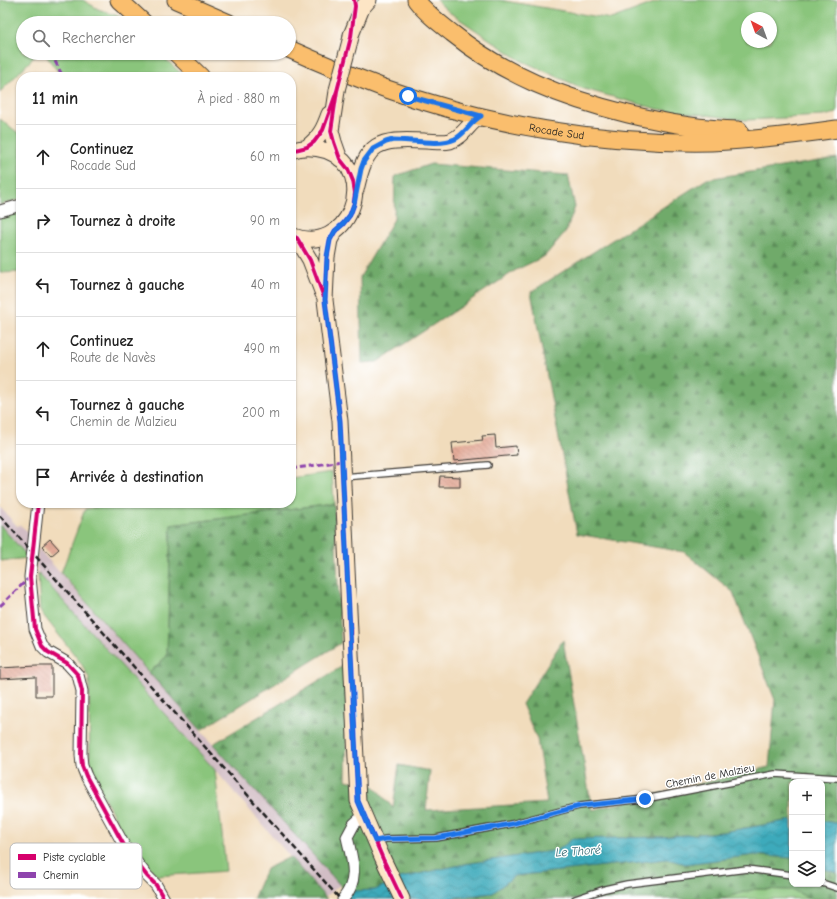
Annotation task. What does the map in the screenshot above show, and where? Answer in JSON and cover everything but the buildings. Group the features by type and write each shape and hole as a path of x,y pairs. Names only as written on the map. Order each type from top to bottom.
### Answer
{"main road":[{"path":"119,0 136,16"},
{"path":"176,0 213,16"},
{"path":"351,36 355,6 354,0"},
{"path":"307,147 314,142 323,130 337,90 351,36 362,8 369,0"},
{"path":"416,0 423,8 459,39 490,60 543,88 589,104 666,122 717,130 753,131 837,124"},
{"name":"Rocade Sud","path":"296,52 384,88 481,116 526,126 575,134 658,141 705,142 776,137 837,129"},
{"path":"183,60 196,72"},
{"path":"337,90 332,131 340,159"},
{"path":"296,236 310,239 323,237 335,231 343,224 350,215 354,204 355,193 364,161 368,154 379,145 393,140 449,141 460,136 475,120 481,116"},
{"path":"296,150 307,147 319,148 330,152 340,159 348,169 353,180 355,193"},
{"path":"335,231 330,240 327,257 325,300 340,421 358,801 400,895"},
{"path":"296,239 310,260 325,300"}],"street":[{"path":"0,211 16,206"},
{"path":"37,508 30,577 35,629 42,646 48,652 66,663 78,674 82,691 82,766 123,843"},
{"path":"343,899 352,885 354,870 347,837 354,824 364,815"},
{"path":"142,870 156,884 164,899"}],"lane":[{"path":"342,477 488,465"},
{"name":"Chemin de Malzieu","path":"375,841 386,839 436,838 511,824 580,806 645,799 774,774 837,778"},
{"path":"574,899 627,884 747,869 789,875"},
{"path":"825,885 837,888"}],"shaded area":[{"path":"0,507 17,526 20,525 31,534 29,558 0,525"},
{"path":"38,548 340,885 325,897 215,770 38,573 36,566"}],"green space":[{"path":"0,0 83,0 98,9 118,16 16,16 16,60 31,60 19,72 16,72 16,76 0,92"},
{"path":"436,0 499,0 611,19 662,0 837,0 837,113 823,116 746,120 657,109 584,89 520,60 449,12"},
{"path":"49,60 167,60 180,72 58,72"},
{"path":"0,119 16,131 16,200 0,205"},
{"path":"837,158 837,823 825,821 825,779 789,779 789,821 723,832 661,837 572,839 559,850 465,864 400,878 375,890 354,891 349,895 213,744 348,663 346,780 374,786 393,808 399,765 430,771 426,810 547,803 537,739 522,704 563,640 592,810 769,767 775,700 733,592 684,552 577,534 531,292 707,179"},
{"path":"431,164 568,175 575,207 566,231 545,256 516,270 377,362 362,363 360,277 394,219 395,176"},
{"path":"16,212 16,272 0,273 0,217"},
{"path":"332,472 334,504 171,525 167,656 149,673 61,573 85,509 296,508 296,477"},
{"path":"334,504 341,643 201,730 149,673 167,656 171,525"},
{"path":"0,525 29,558 0,561"},
{"path":"38,573 215,770 226,871 157,876 142,859 142,843 128,843 90,771 89,678 81,663 40,611"},
{"path":"755,855 789,858 789,887 825,887 825,869 837,873 837,899 810,899 793,890 755,889 720,899 445,899 493,893 514,876 667,859 685,864"},
{"path":"290,857 327,899 253,899 266,869"},
{"path":"755,889 793,890 810,899 720,899"}],"water":[{"name":"Le Thoré","path":"789,821 789,858 755,855 685,864 667,859 514,876 493,893 445,899 344,899 354,891 375,890 400,878 465,864 558,850 572,839 661,837 723,832"},
{"path":"825,821 837,823 837,873 825,869"}],"railway":[{"path":"0,516 340,899"}],"marked path":[{"path":"54,60 60,72"},
{"path":"296,468 342,461"},
{"path":"0,606 30,577"}],"cycle path":[{"path":"296,150 307,147 314,142 323,130 337,91 351,37 355,6 354,0"},
{"path":"337,91 331,131 340,159 348,169 353,181 355,193 354,204 350,215 335,231 330,240 327,257 325,300 340,421 358,801 402,899"},
{"path":"296,238 310,260 323,295"},
{"path":"37,508 30,577 35,629 42,646 48,652 67,663 78,675 82,691 82,766 123,843"},
{"path":"142,870 156,885 164,899"}],"route":[{"path":"408,96 481,116 475,120 460,136 449,141 393,140 373,149 368,154 361,169 354,204 350,215 335,231 330,240 327,257 325,300 340,421 358,801 375,841 386,839 436,838 511,824 580,806 645,799"}]}
